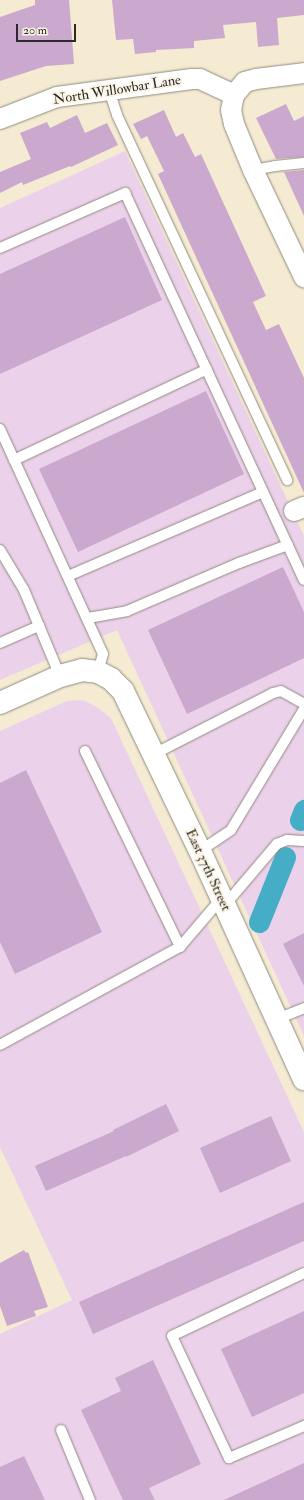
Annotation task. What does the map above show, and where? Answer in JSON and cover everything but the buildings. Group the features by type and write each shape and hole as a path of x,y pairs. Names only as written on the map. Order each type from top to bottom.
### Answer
{"street":[{"path":"304,73 256,79 245,82 234,95 231,110 234,124 253,170 304,277"},
{"name":"North Willowbar Lane","path":"0,119 57,98 200,79 234,95"},
{"path":"0,703 60,676 82,670 98,672"},
{"name":"East 37th Street","path":"98,672 111,679 123,691 200,851 304,1079"}],"lane":[{"path":"109,90 117,115 287,480"},
{"path":"253,170 304,163"},
{"path":"0,248 125,193 304,580"},
{"path":"14,460 206,369"},
{"path":"0,429 88,618 103,654 98,672"},
{"path":"68,576 263,492"},
{"path":"88,618 127,611 238,563 288,545"},
{"path":"0,550 24,590 60,676"},
{"path":"0,643 39,626"},
{"path":"154,754 273,693 281,691 304,704"},
{"path":"200,851 231,830 304,709"},
{"path":"85,751 180,947"},
{"path":"0,1045 180,947 277,844 287,840 304,841"},
{"path":"277,1019 304,1008"},
{"path":"304,1273 172,1336 229,1458 304,1426"},
{"path":"61,1430 90,1500"}],"shaded area":[{"path":"125,151 304,536 304,1036 117,630 0,680 0,208"},
{"path":"83,700 97,707 111,718 304,1132 304,1500 0,1500 0,1334 72,1300 0,1147 0,731 67,701"}],"waterway":[{"path":"300,820 304,810"},
{"path":"259,922 285,857"}]}
